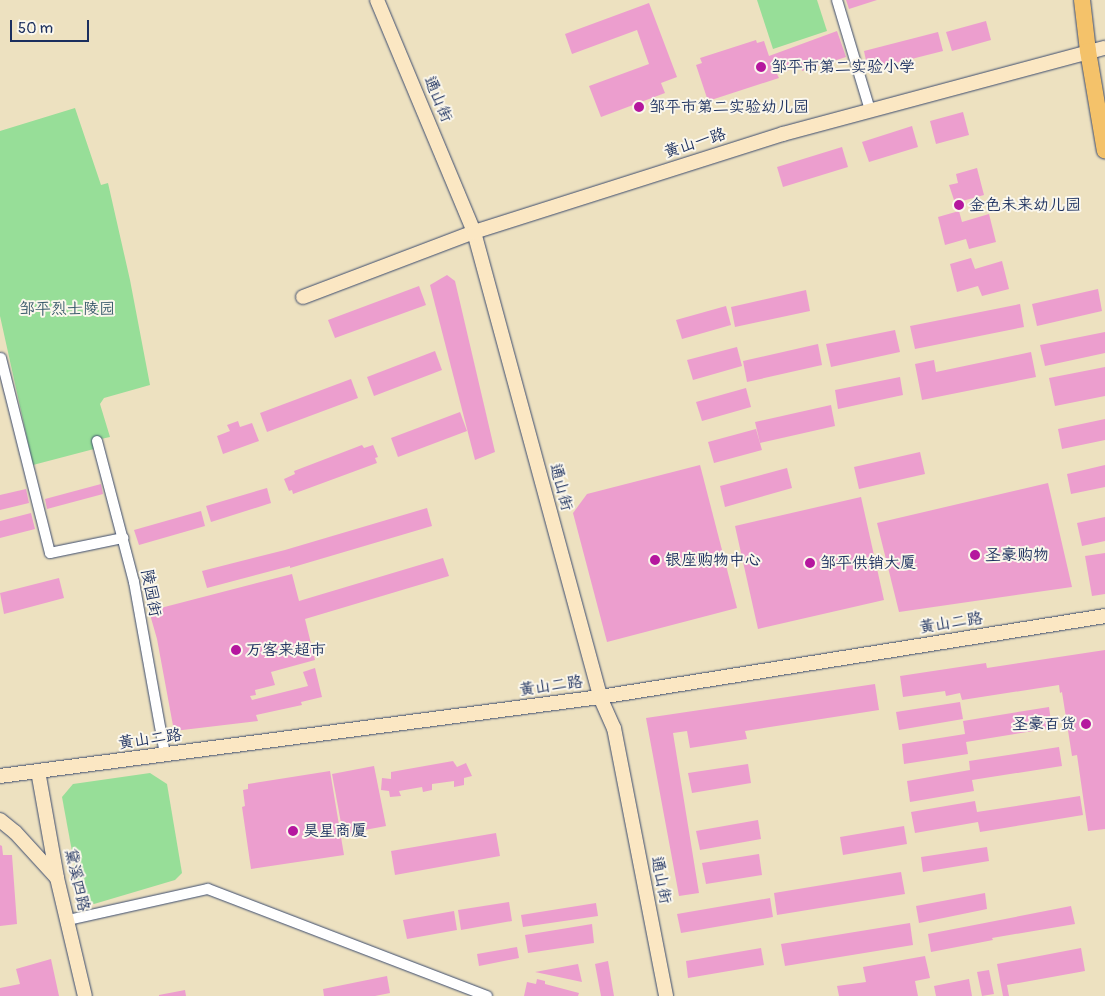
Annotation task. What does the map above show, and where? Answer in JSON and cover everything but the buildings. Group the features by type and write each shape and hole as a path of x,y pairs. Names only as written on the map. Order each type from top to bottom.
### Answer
{"main road":[{"path":"1082,0 1088,52 1105,151"}],"street":[{"name":"通山街","path":"377,0 474,232 600,697 614,728 666,996"},
{"path":"837,0 870,110"},
{"name":"黄山一路","path":"304,297 474,232 783,134 1105,48"},
{"path":"1,358 50,553 123,538"},
{"name":"陵园街","path":"97,441 134,582 165,754"},
{"name":"黄山二路","path":"0,776 600,697 1105,616"},
{"name":"黛溪四路","path":"38,771 57,878 85,996"},
{"path":"0,820 15,832 57,878"},
{"path":"68,920 208,890 487,996"}],"green space":[{"path":"757,0 817,0 827,31 773,49"},
{"name":"邹平烈士陵园","path":"75,108 101,185 108,183 130,280 150,385 104,398 100,404 110,437 92,441 94,449 33,465 0,316 0,131"},
{"path":"150,773 167,784 182,873 175,880 94,904 80,895 62,797 73,784"}],"place":[{"name":"邹平市第二实验小学","path":"761,67"},
{"name":"邹平市第二实验幼儿园","path":"639,107"},
{"name":"金色未来幼儿园","path":"959,205"},
{"name":"圣豪购物","path":"975,555"},
{"name":"银座购物中心","path":"655,560"},
{"name":"邹平供销大厦","path":"810,563"},
{"name":"万客来超市","path":"236,650"},
{"name":"圣豪百货","path":"1086,724"},
{"name":"昊星商厦","path":"293,831"}]}
